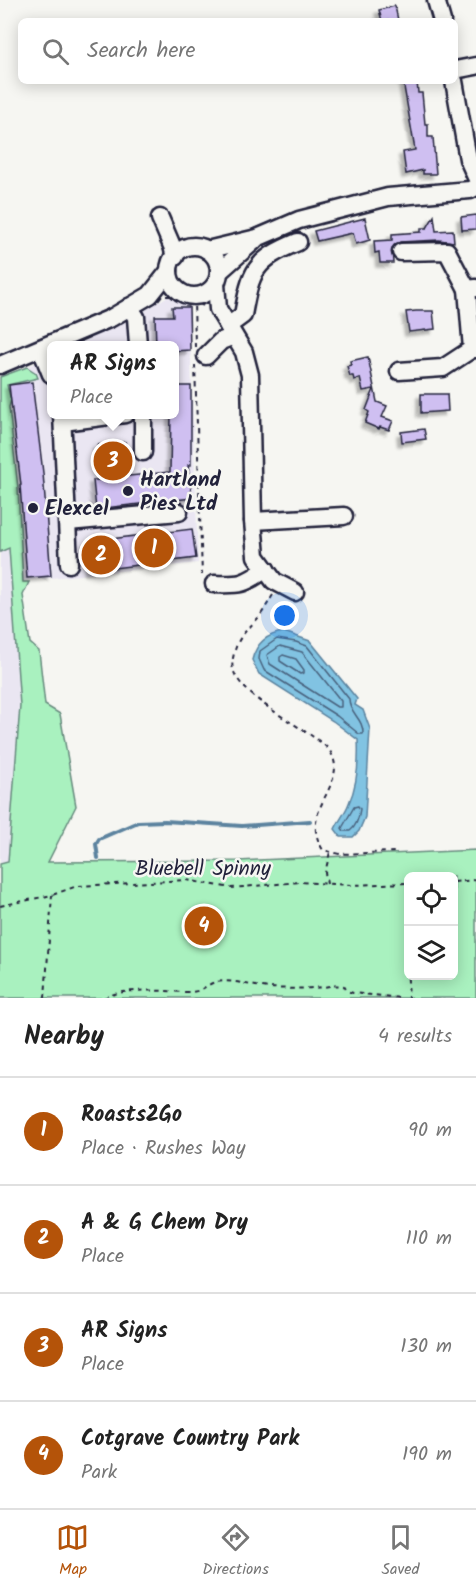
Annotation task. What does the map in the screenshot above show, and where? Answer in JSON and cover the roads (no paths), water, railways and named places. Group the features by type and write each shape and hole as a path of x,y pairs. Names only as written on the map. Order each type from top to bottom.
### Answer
{"street":[{"path":"436,0 441,18"},
{"path":"458,69 476,66"},
{"path":"455,84 468,159 476,177"},
{"path":"59,341 105,321 150,295 182,250 257,238 299,220 388,196 470,190 476,187"},
{"path":"218,309 190,297 173,283 172,264 163,223 216,259 218,309 244,352 250,375 253,521 256,556 274,580 295,592"},
{"path":"150,295 190,297 206,293 217,278 257,238"},
{"path":"206,356 231,331 243,315 246,291 257,269 265,260 298,242"},
{"path":"399,371 443,368 474,349 472,289 447,250 401,252"},
{"path":"129,307 136,316 138,341"},
{"path":"0,365 47,346"},
{"path":"41,349 47,364"},
{"path":"63,419 69,564"},
{"path":"143,419 143,452"},
{"path":"68,522 179,512"},
{"path":"253,521 344,516"},
{"path":"226,602 214,581 240,585 266,569"}],"water":[{"path":"284,632 310,641 357,699 355,705 363,710 370,729 365,817 359,831 353,837 341,837 335,829 348,806 354,788 358,764 358,740 333,721 259,674 252,660 256,649 263,641 272,635"}],"waterway":[{"path":"98,858 96,844 99,839 138,822 165,821 242,826 310,821"}],"place":[{"name":"AR Signs","path":"113,461"},
{"name":"Hartland Pies Ltd","path":"128,491"},
{"name":"Elexcel","path":"33,508"},
{"name":"Roasts2Go","path":"154,548"},
{"name":"A & G Chem Dry","path":"101,555"},
{"name":"Cotgrave Country Park","path":"204,926"}]}
